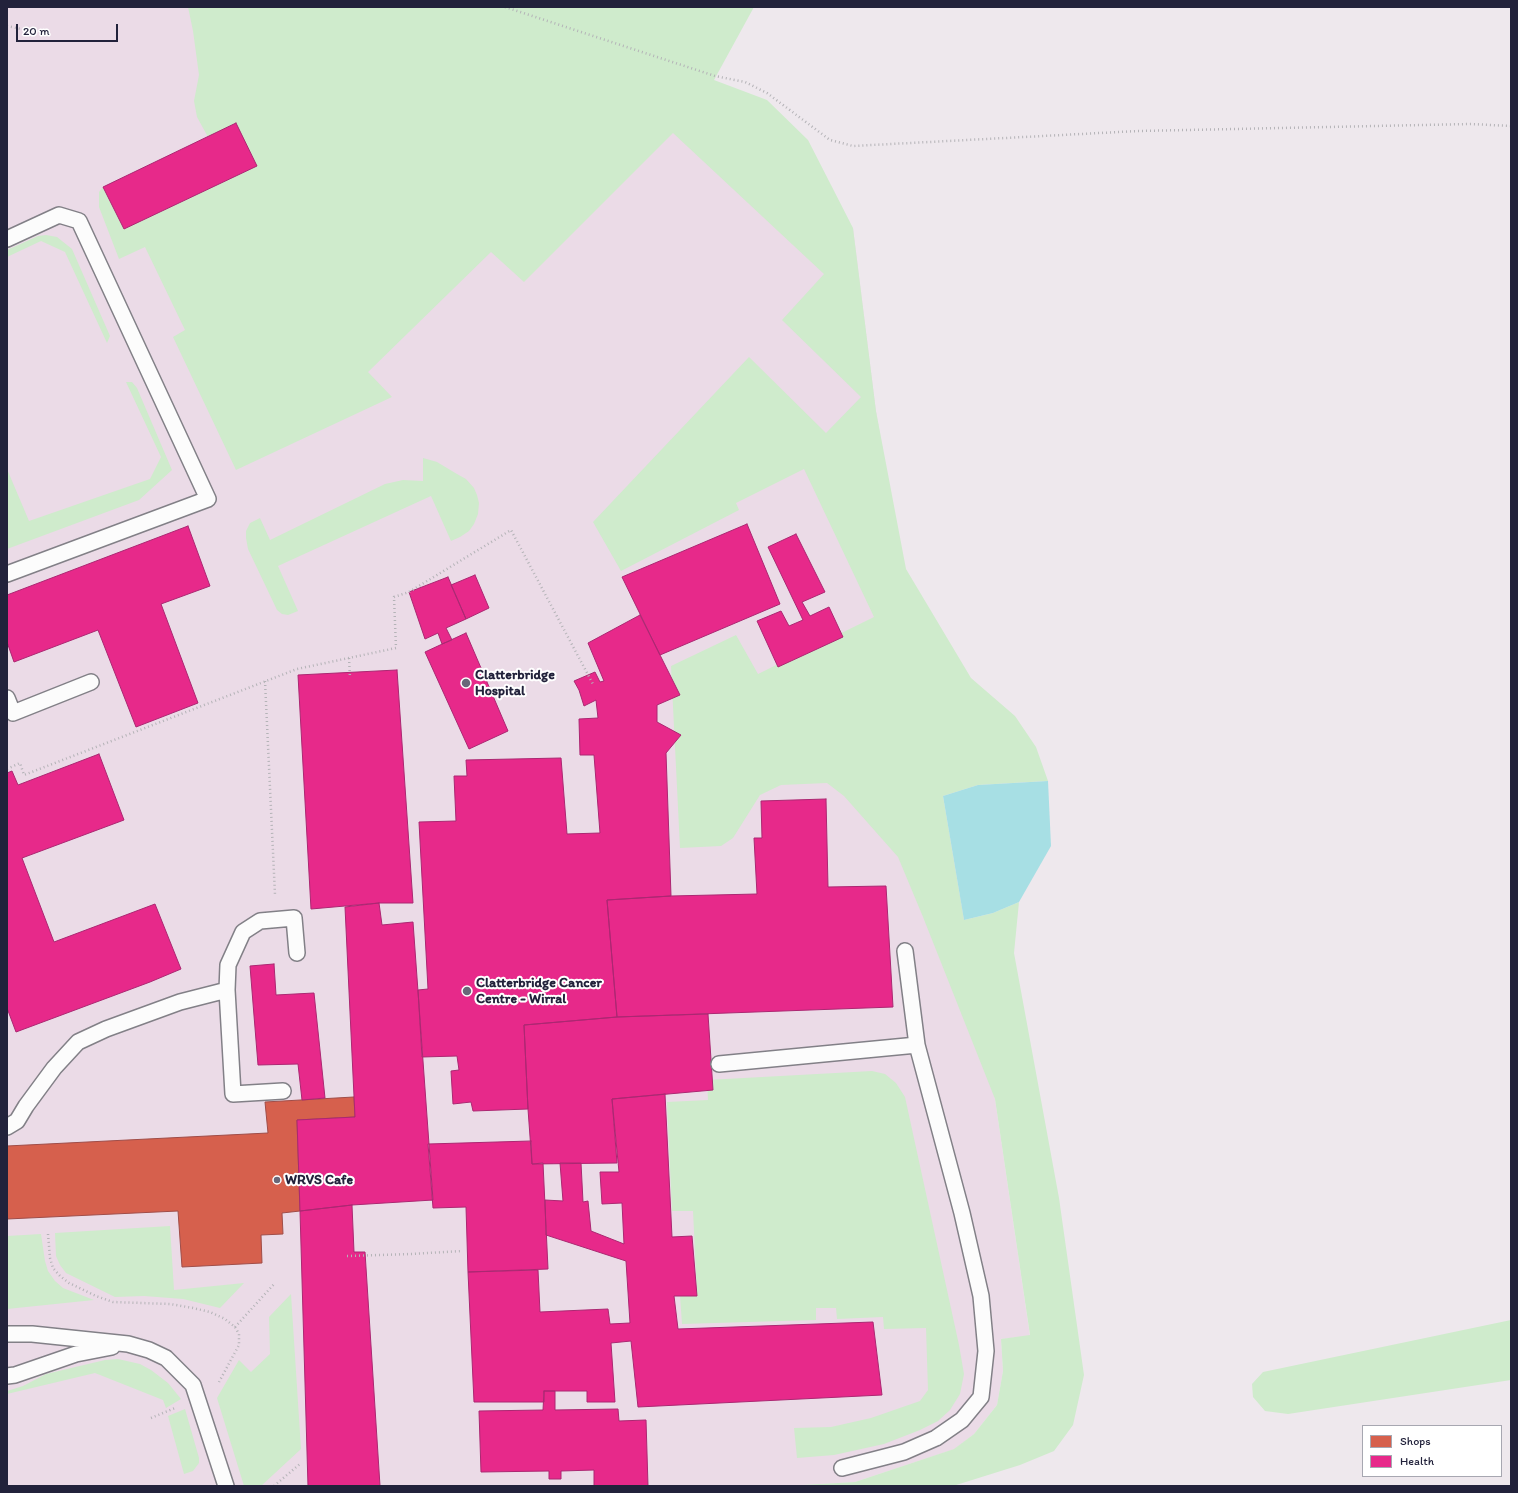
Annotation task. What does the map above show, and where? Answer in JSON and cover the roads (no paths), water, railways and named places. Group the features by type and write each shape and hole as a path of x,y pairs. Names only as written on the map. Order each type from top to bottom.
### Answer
{"lane":[{"path":"7,239 59,215 79,221 208,499 7,574"},
{"path":"7,698 13,713 91,682"},
{"path":"282,1091 233,1094 227,990 228,965 242,932 260,921 294,918 297,953"},
{"path":"842,1468 904,1452 936,1438 962,1420 981,1397 986,1351 981,1296 962,1213 917,1045 905,951"},
{"path":"7,1127 17,1121 26,1106 54,1068 78,1042 106,1029 173,1005 227,990"},
{"path":"719,1064 917,1045"},
{"path":"7,1334 32,1334 128,1344 149,1350 166,1358 193,1385 226,1486"},
{"path":"7,1376 15,1375 76,1354 128,1344"}],"water":[{"path":"1048,781 1051,846 1019,902 993,913 964,920 943,796 978,785"}],"place":[{"name":"Clatterbridge Hospital","path":"466,683"},
{"name":"Clatterbridge Cancer Centre - Wirral","path":"467,991"},
{"name":"WRVS Cafe","path":"277,1180"}]}
